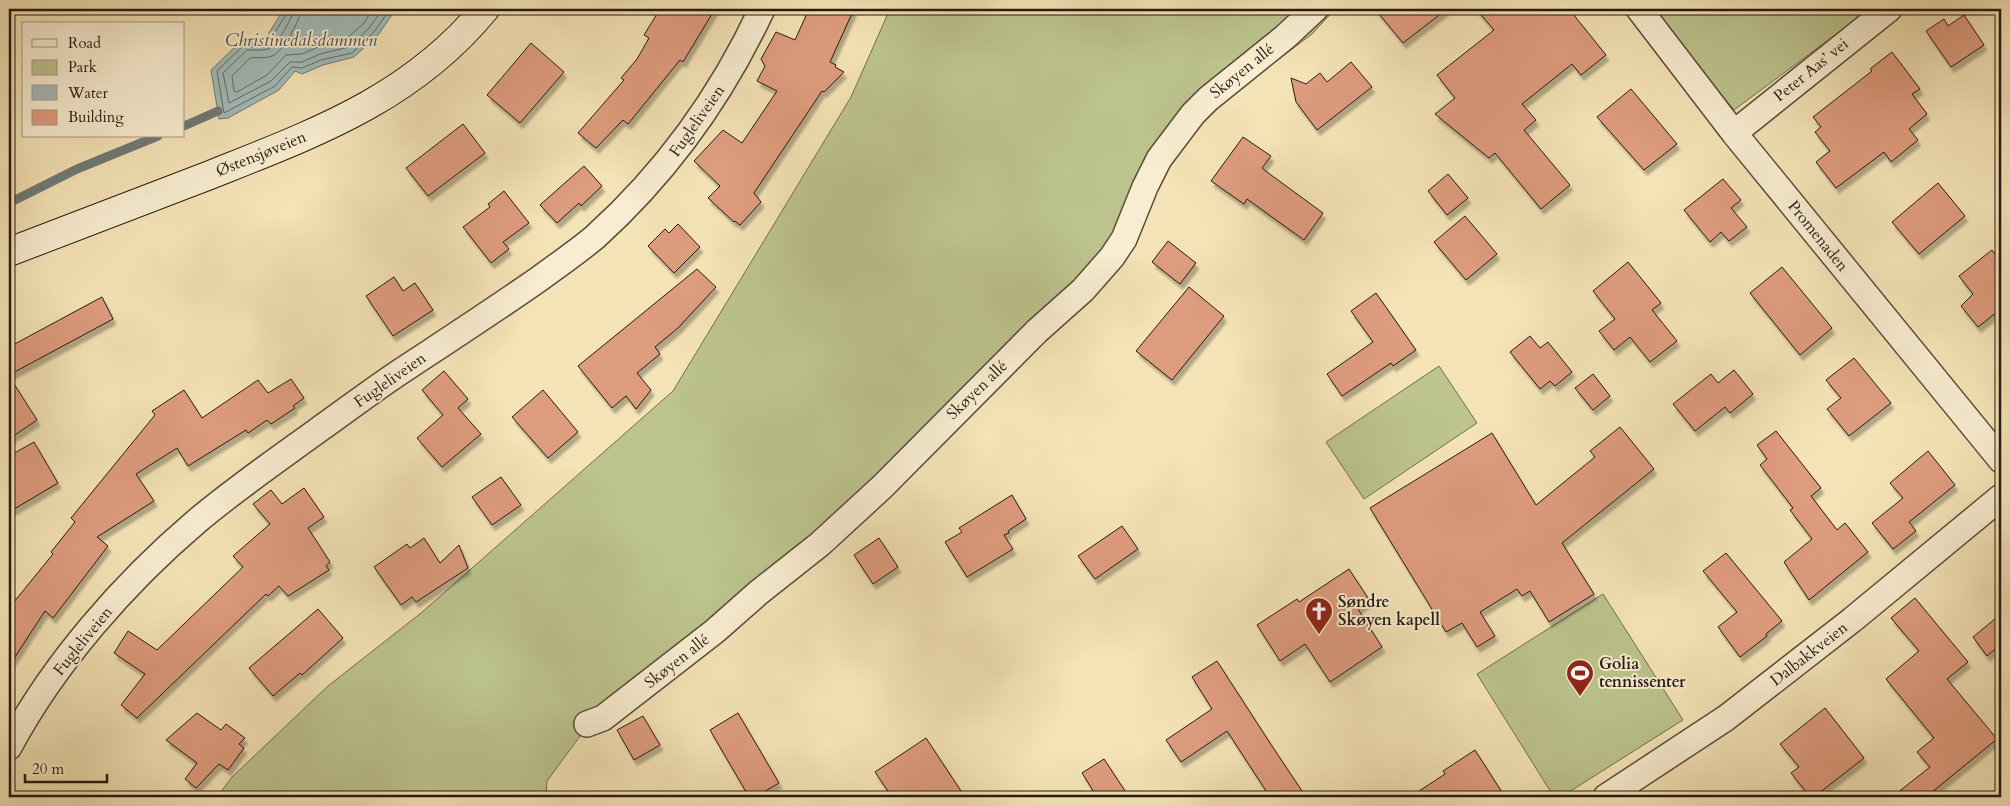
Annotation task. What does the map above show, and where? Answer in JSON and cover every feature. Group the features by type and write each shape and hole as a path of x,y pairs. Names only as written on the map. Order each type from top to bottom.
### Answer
{"main road":[{"name":"Østensjøveien","path":"9,252 139,203 326,127 387,95 416,76 442,55 485,9"}],"street":[{"name":"Fugleliveien","path":"9,747 21,724 48,684 85,636 133,581 196,522 278,459 404,369 501,305 594,237 656,176 692,131 726,80 762,9"},
{"name":"Skøyen allé","path":"587,724 604,718 716,631 758,593 820,544 882,487 1037,331 1083,290 1112,257 1124,239 1145,186 1159,159 1193,114 1208,99 1285,37 1315,9"},
{"name":"Promenaden","path":"1638,9 1734,133 2001,460"},
{"name":"Peter Aas’ vei","path":"1734,133 1854,35 1889,9"},
{"name":"Dalbakkveien","path":"1606,797 1726,718 1852,620 2001,497"}],"green space":[{"path":"890,9 1335,9 1312,34 1174,138 1124,243 889,480 589,724 547,781 546,797 217,797 232,777 328,686 421,613 673,391 851,97"},
{"path":"1652,9 1870,9 1734,110"},
{"path":"1439,366 1477,423 1364,499 1326,442"},
{"name":"Golia tennissenter","path":"1603,594 1683,720 1561,797 1554,797 1477,674"}],"water":[{"name":"Christinedalsdammen","path":"284,9 396,9 378,35 354,57 323,65 302,74 295,71 279,90 228,118 219,119 211,70 243,39 265,39"}],"building":[{"path":"660,9 715,9 683,62 680,60 628,124 623,120 596,148 578,133 624,80 621,78 637,59 649,38 644,35"},
{"path":"809,9 854,9 830,62 844,72 824,92 822,91 754,193 761,202 740,225 734,222 708,198 720,186 694,161 723,130 742,143 777,91 757,81 765,66 761,59 776,32 795,40"},
{"path":"1375,9 1447,9 1403,43"},
{"path":"1476,9 1569,9 1606,55 1581,75 1572,64 1522,104 1536,120 1524,130 1570,185 1541,209 1495,153 1489,158 1435,114 1455,98 1437,75 1494,30"},
{"path":"1964,15 1984,45 1951,67 1926,31 1944,19 1948,26"},
{"path":"531,43 564,72 520,123 487,95"},
{"path":"1892,52 1920,89 1912,94 1927,114 1909,129 1918,140 1891,162 1884,152 1836,188 1816,162 1830,151 1815,132 1821,127 1813,117 1872,71 1870,69"},
{"path":"1351,62 1372,87 1317,130 1296,102 1291,78 1306,84 1320,73 1327,82"},
{"path":"1631,89 1677,144 1644,170 1597,117"},
{"path":"463,124 485,153 428,196 406,168"},
{"path":"1243,137 1271,156 1262,168 1323,213 1304,240 1247,199 1244,204 1211,181"},
{"path":"584,166 602,186 581,206 579,203 557,223 540,205"},
{"path":"1448,174 1468,198 1447,215 1428,191"},
{"path":"1723,179 1741,200 1731,208 1747,227 1729,241 1721,232 1710,242 1684,210"},
{"path":"1938,183 1965,216 1919,254 1892,222"},
{"path":"504,191 529,223 503,242 509,249 491,263 463,227 490,207 488,204"},
{"path":"1465,216 1497,254 1466,280 1434,242"},
{"path":"678,224 700,247 674,273 648,246 665,229 669,233"},
{"path":"1168,241 1196,263 1180,284 1152,262"},
{"path":"1992,250 2001,262 2001,309 1978,327 1961,306 1973,294 1959,276"},
{"path":"1628,262 1661,303 1652,310 1677,341 1650,362 1630,337 1614,350 1599,331 1615,319 1593,291"},
{"path":"1782,267 1832,328 1800,355 1750,293"},
{"path":"697,269 716,287 678,328 655,347 660,354 637,373 651,390 636,409 626,396 612,408 578,366"},
{"path":"394,277 403,291 415,283 433,310 393,336 366,296"},
{"path":"1189,287 1224,316 1172,380 1136,351"},
{"path":"1376,293 1416,350 1393,366 1391,363 1342,396 1327,374 1373,342 1351,311"},
{"path":"102,297 113,319 9,375 9,347"},
{"path":"1530,336 1540,348 1548,342 1572,372 1555,386 1550,381 1540,389 1510,352"},
{"path":"1854,358 1891,403 1849,436 1827,409 1841,398 1826,380"},
{"path":"1734,370 1753,394 1730,413 1725,407 1695,431 1673,404 1711,374 1718,383"},
{"path":"444,371 468,399 458,408 481,434 442,467 417,438 443,415 422,390"},
{"path":"1593,374 1610,396 1593,410 1575,388"},
{"path":"9,376 37,420 9,439"},
{"path":"291,379 304,398 293,406 295,408 271,424 267,420 248,433 246,430 188,466 177,448 136,474 154,501 97,537 108,546 53,618 45,611 9,666 9,608 53,554 51,552 75,522 71,518 155,415 152,411 184,390 202,418 258,380 268,393"},
{"path":"543,390 578,432 548,458 512,417"},
{"path":"1620,427 1654,469 1562,543 1594,594 1549,622 1530,591 1522,596 1517,589 1480,612 1495,636 1477,647 1462,623 1446,632 1370,508 1492,433 1536,505 1595,457 1590,451"},
{"path":"1776,431 1821,488 1811,496 1837,530 1845,523 1868,552 1809,600 1784,562 1812,539 1790,510 1793,508 1760,465 1767,459 1757,445"},
{"path":"34,442 58,483 9,512 9,456"},
{"path":"1928,451 1955,485 1909,522 1916,531 1893,549 1872,523 1903,498 1890,483"},
{"path":"501,477 521,505 492,525 472,497"},
{"path":"304,488 324,517 308,528 330,562 326,566 329,570 288,596 279,586 268,596 266,594 137,718 121,705 145,674 114,653 128,631 157,650 243,567 233,556 270,524 253,504 271,490 282,504"},
{"path":"1012,495 1026,519 1004,535 1013,549 967,577 945,542 962,532 959,528"},
{"path":"1122,526 1138,549 1095,579 1078,556"},
{"path":"424,538 440,563 459,545 468,568 416,602 412,597 401,605 374,567 407,544 410,548"},
{"path":"879,538 898,567 873,584 854,555"},
{"path":"1726,553 1782,621 1766,634 1767,636 1740,657 1718,627 1737,612 1703,571"},
{"name":"Søndre Skøyen kapell","path":"1349,569 1370,601 1358,609 1382,647 1330,682 1305,644 1280,661 1257,625 1297,599 1299,602"},
{"path":"1915,598 1968,662 1947,679 1997,739 1926,797 1892,797 1930,767 1917,752 1934,738 1886,679 1919,651 1891,618"},
{"path":"318,609 343,638 302,675 300,673 273,696 249,668"},
{"path":"2001,614 2001,644 1987,656 1973,637"},
{"path":"1217,661 1306,797 1270,797 1227,731 1181,762 1166,740 1212,709 1192,677"},
{"path":"1825,708 1864,758 1814,797 1810,797 1791,773 1799,767 1780,744"},
{"path":"197,713 221,730 226,724 245,738 239,744 244,748 228,770 219,764 196,788 185,779 197,763 166,740"},
{"path":"738,713 779,783 755,797 749,797 710,730"},
{"path":"643,716 660,745 634,760 617,730"},
{"path":"926,738 965,797 892,797 875,772"},
{"path":"1475,750 1505,797 1410,797 1445,774 1443,771"},
{"path":"1104,759 1129,797 1097,797 1082,773"}],"waterway":[{"path":"185,126 218,111"},
{"path":"9,203 77,169 153,138"}],"place":[{"name":"Søndre Skøyen kapell","path":"1319,635"},
{"name":"Golia tennissenter","path":"1580,697"}]}
